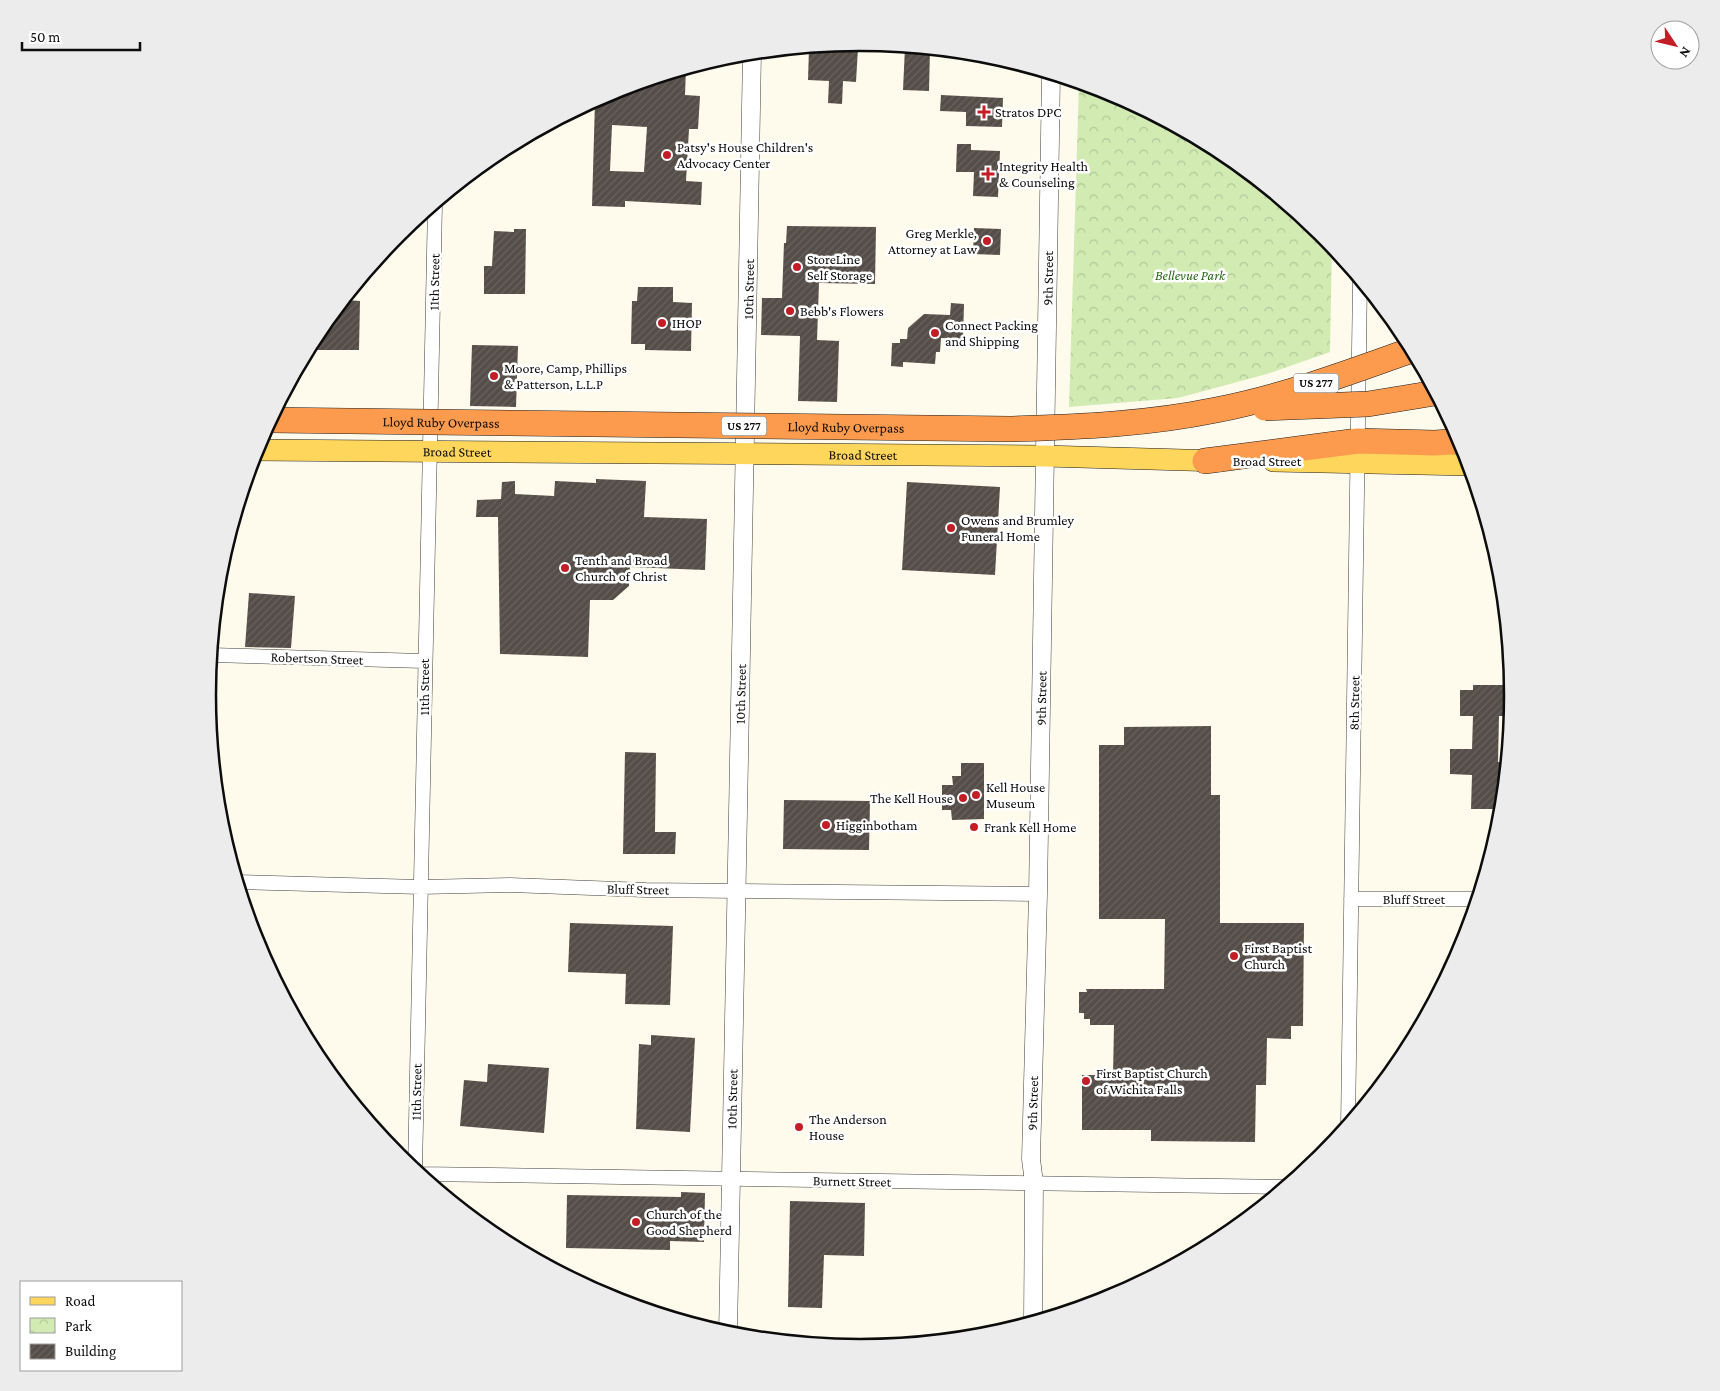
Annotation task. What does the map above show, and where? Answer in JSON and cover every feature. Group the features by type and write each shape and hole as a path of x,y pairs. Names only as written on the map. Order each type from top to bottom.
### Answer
{"highway":[{"name":"Lloyd Ruby Overpass","path":"278,420 1011,429 1102,426 1217,410 1294,390 1405,352"},
{"path":"1217,410 1368,404 1429,394"},
{"path":"1205,461 1357,451 1452,442"}],"main road":[{"name":"Broad Street","path":"265,450 1044,456 1205,461"},
{"path":"1357,451 1461,464"}],"street":[{"name":"10th Street","path":"728,1326 735,890 746,454 752,61"},
{"name":"9th Street","path":"1033,1316 1034,1183 1031,1160 1038,894 1051,80"},
{"name":"11th Street","path":"415,1161 424,661 435,211"},
{"name":"8th Street","path":"1348,1115 1360,290"},
{"name":"Robertson Street","path":"217,655 424,661"},
{"name":"Bluff Street","path":"244,882 421,887 510,885 1038,894"},
{"name":"Bluff Street","path":"1351,899 1471,899"},
{"name":"Burnett Street","path":"429,1174 1277,1187"}],"green space":[{"name":"Bellevue Park","path":"1079,89 1145,118 1218,160 1252,184 1316,240 1332,257 1330,352 1267,374 1178,398 1069,407"}],"building":[{"path":"858,51 856,82 843,81 842,104 828,103 829,81 808,80 809,54"},
{"path":"905,53 930,56 929,91 903,90"},
{"path":"686,75 685,95 700,96 698,129 689,129 686,181 702,182 701,205 625,201 625,207 592,206 595,109 653,85","holes":["612,125 647,127 644,172 610,171"]},
{"name":"Stratos DPC","path":"941,95 1003,98 1002,127 966,126 966,112 940,111"},
{"name":"Integrity Health & Counseling","path":"957,144 971,144 971,150 1000,151 998,197 973,196 974,172 956,172"},
{"path":"787,226 876,227 875,284 819,283 817,340 839,341 837,402 798,401 800,336 761,335 762,298 782,298 784,243 786,243"},
{"name":"Greg Merkle, Attorney at Law","path":"974,228 1001,229 1000,255 973,254"},
{"path":"514,229 526,229 525,294 484,294 484,266 492,266 494,231 514,232"},
{"name":"IHOP","path":"638,287 673,287 673,302 692,303 691,351 645,350 645,344 631,344 632,301 637,301"},
{"path":"351,300 360,301 359,350 316,350"},
{"name":"Connect Packing and Shipping","path":"951,303 964,304 963,339 941,338 940,352 936,352 935,364 903,362 903,367 891,366 892,343 900,343 900,339 907,339 908,328 924,314 950,315"},
{"name":"Moore, Camp, Phillips & Patterson, L.L.P","path":"472,345 518,346 516,407 470,406"},
{"name":"Tenth and Broad Church of Christ","path":"596,479 646,481 644,517 707,519 705,570 630,567 629,586 613,600 590,600 588,657 500,654 498,517 476,517 477,500 501,499 502,482 515,481 515,494 554,496 555,481 596,483"},
{"name":"Owens and Brumley Funeral Home","path":"907,482 1000,487 995,575 902,570"},
{"path":"249,593 295,596 291,648 245,647"},
{"path":"1473,685 1504,685 1504,716 1499,716 1498,762 1501,762 1494,809 1471,809 1472,775 1450,774 1450,749 1472,749 1473,716 1460,716 1460,690 1473,690"},
{"name":"First Baptist Church","path":"1211,726 1211,795 1220,795 1220,923 1304,923 1303,1026 1291,1026 1291,1039 1267,1038 1266,1085 1256,1085 1255,1142 1151,1141 1151,1130 1082,1130 1082,1075 1113,1075 1114,1025 1090,1025 1090,1019 1084,1019 1084,1013 1079,1013 1079,992 1087,992 1086,989 1164,989 1165,919 1099,919 1099,745 1124,745 1124,727"},
{"path":"625,752 656,753 655,832 676,832 675,854 623,854"},
{"name":"The Kell House","path":"961,763 984,763 984,819 952,820 951,810 942,810 942,785 953,785 952,776 961,776"},
{"name":"Higginbotham","path":"784,800 870,801 869,850 783,849"},
{"path":"570,923 673,926 670,1005 625,1004 626,974 568,972"},
{"path":"651,1035 695,1038 690,1132 636,1129 639,1044 651,1045"},
{"path":"488,1064 549,1068 544,1133 460,1126 464,1080 487,1082"},
{"name":"Church of the Good Shepherd","path":"681,1192 705,1193 704,1242 670,1241 670,1250 566,1248 567,1195 681,1197"},
{"path":"790,1201 865,1203 864,1256 824,1255 822,1308 788,1307"}],"place":[{"name":"Stratos DPC","path":"984,112"},
{"name":"Patsy's House Children's Advocacy Center","path":"667,155"},
{"name":"Integrity Health & Counseling","path":"988,174"},
{"name":"Greg Merkle, Attorney at Law","path":"987,241"},
{"name":"StoreLine Self Storage","path":"797,267"},
{"name":"Bebb's Flowers","path":"790,311"},
{"name":"IHOP","path":"662,323"},
{"name":"Connect Packing and Shipping","path":"935,333"},
{"name":"Moore, Camp, Phillips & Patterson, L.L.P","path":"494,376"},
{"name":"Owens and Brumley Funeral Home","path":"951,528"},
{"name":"Tenth and Broad Church of Christ","path":"565,568"},
{"name":"Kell House Museum","path":"976,795"},
{"name":"The Kell House","path":"963,798"},
{"name":"Higginbotham","path":"826,825"},
{"name":"Frank Kell Home","path":"974,827"},
{"name":"First Baptist Church","path":"1234,956"},
{"name":"First Baptist Church of Wichita Falls","path":"1086,1081"},
{"name":"The Anderson House","path":"799,1127"},
{"name":"Church of the Good Shepherd","path":"636,1222"}]}
